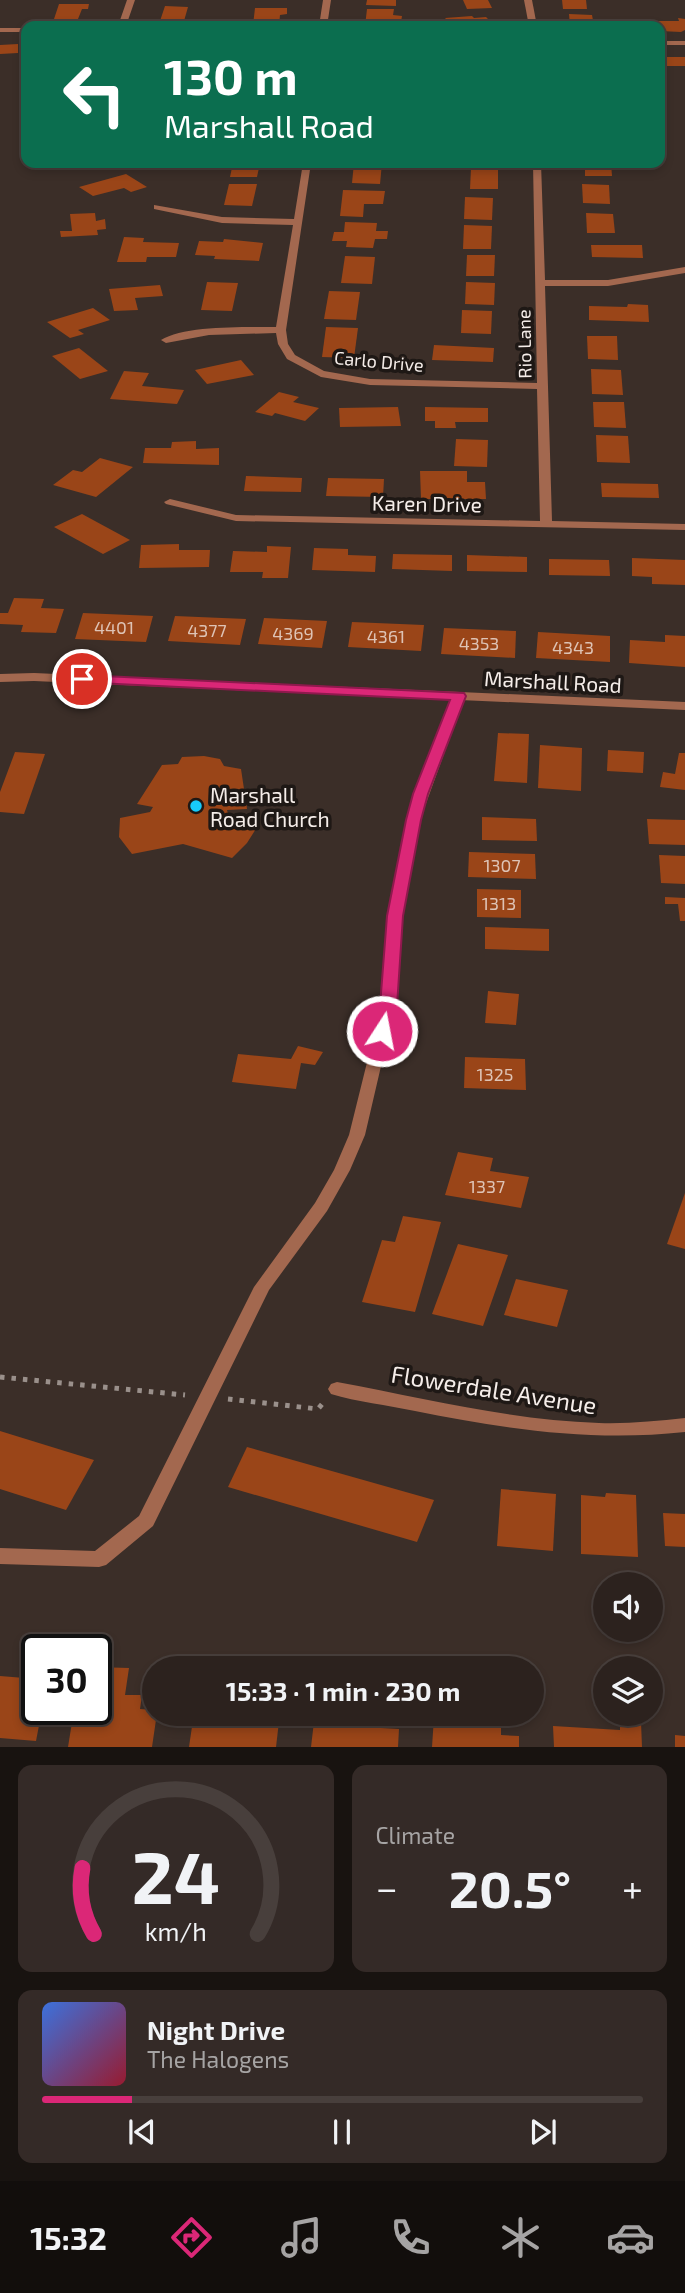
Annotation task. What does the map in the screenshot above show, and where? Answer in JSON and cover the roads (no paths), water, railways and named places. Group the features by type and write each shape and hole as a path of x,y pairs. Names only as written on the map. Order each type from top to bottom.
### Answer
{"street":[{"path":"124,21 131,0"},
{"path":"324,21 327,0"},
{"path":"528,0 532,21"},
{"path":"0,30 21,30"},
{"path":"665,43 685,43"},
{"path":"166,340 206,331 281,330 306,168"},
{"name":"Rio Lane","path":"537,168 546,524"},
{"path":"157,207 222,220 297,222"},
{"path":"540,283 608,283 685,270"},
{"name":"Carlo Drive","path":"281,330 283,344 291,357 321,374 370,382 542,386"},
{"name":"Karen Drive","path":"170,502 236,518 685,527"},
{"name":"Marshall Road","path":"0,678 34,677 685,706"},
{"path":"0,1556 99,1559 146,1521 205,1397 262,1287 321,1207 342,1170 357,1135 388,1006 395,916 414,820 421,794 459,696"},
{"name":"Flowerdale Avenue","path":"337,1389 561,1428 607,1431 685,1425"}],"place":[{"name":"Marshall Road Church","path":"196,806"}]}
